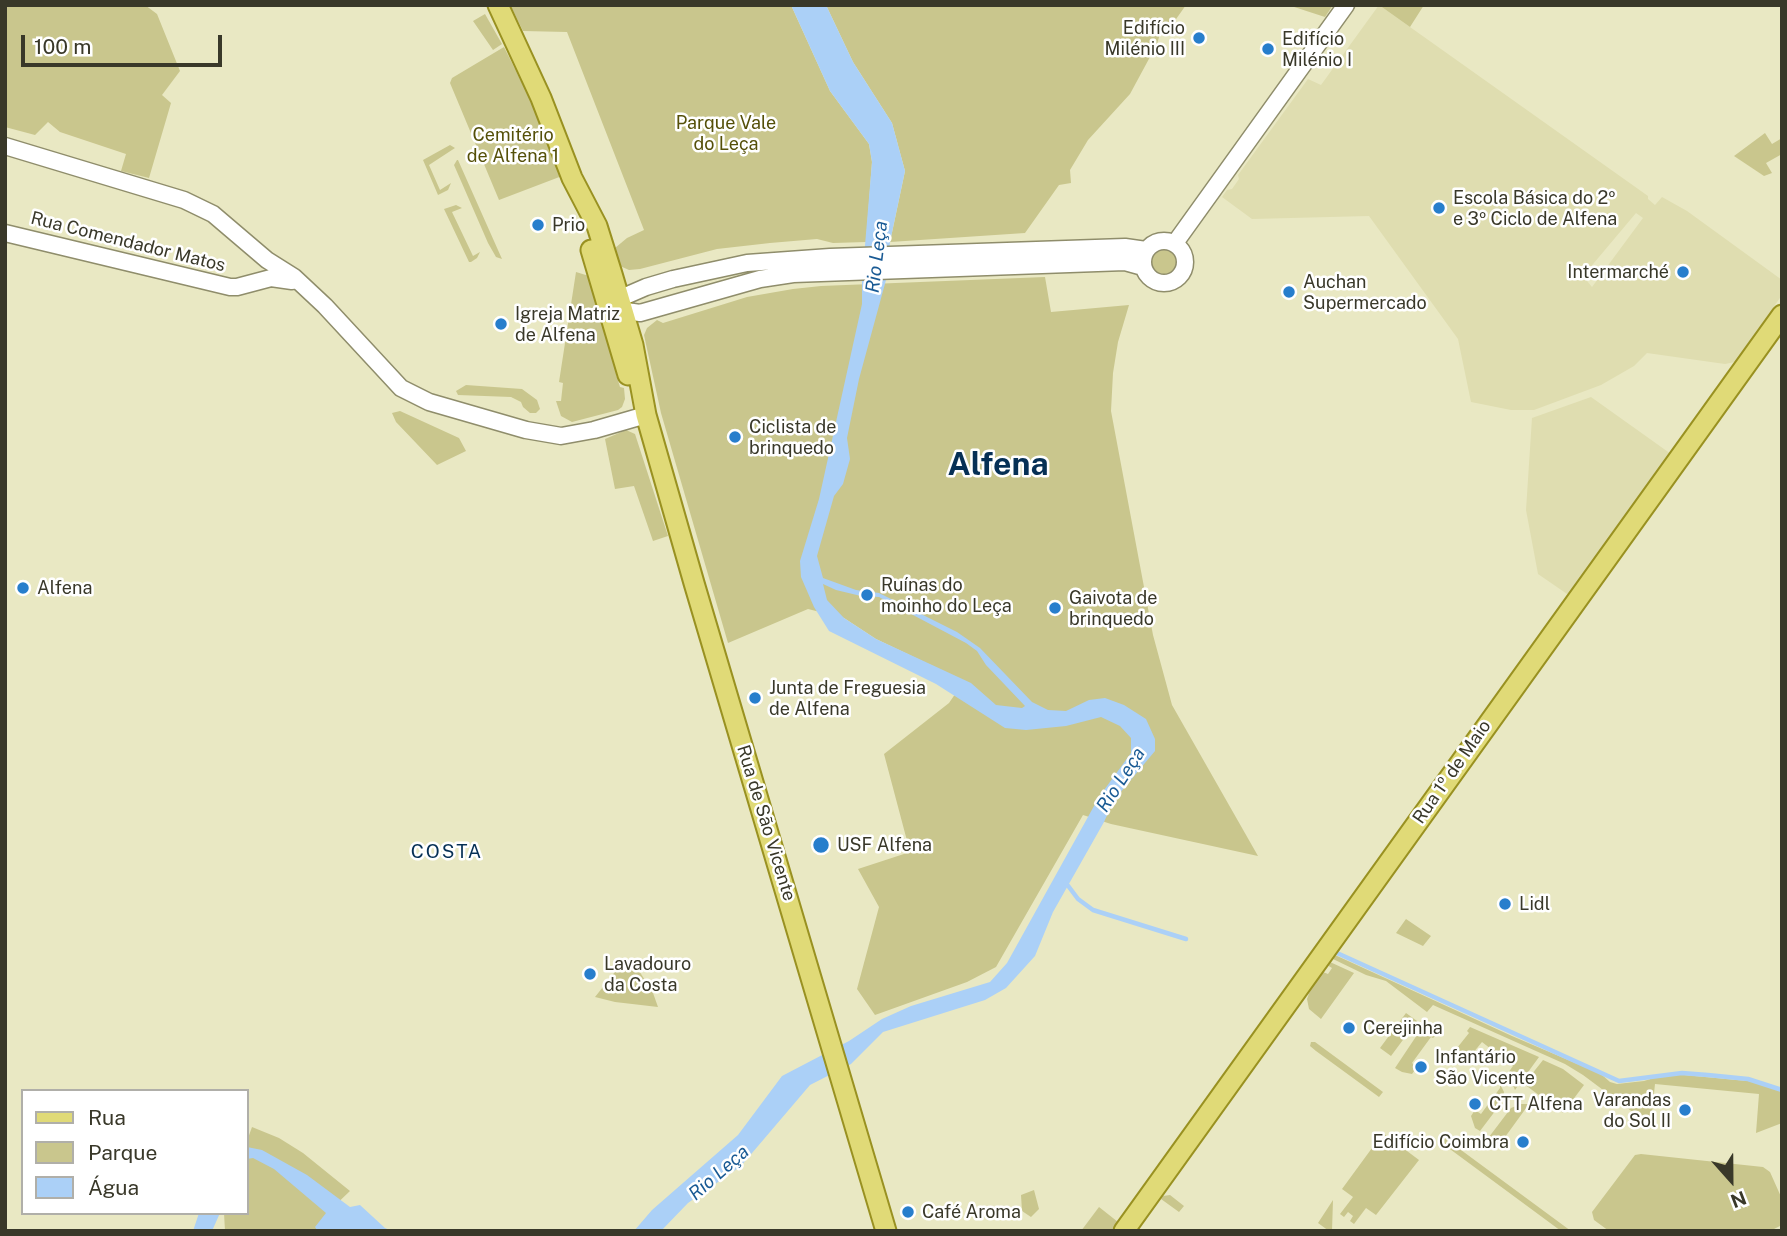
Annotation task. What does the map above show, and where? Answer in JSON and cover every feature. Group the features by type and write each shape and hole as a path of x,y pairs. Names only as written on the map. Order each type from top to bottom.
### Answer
{"main road":[{"name":"Rua de São Vicente","path":"498,5 541,98 572,178 597,226 604,269 617,309 638,404 646,415"},
{"name":"Rua de São Vicente","path":"617,309 631,337 646,415 886,1231"},
{"name":"Rua 1º de Maio","path":"1124,1231 1782,315"}],"street":[{"path":"1175,243 1346,5"},
{"path":"5,146 184,200 213,214 332,313 401,388 436,405 526,430 561,436 646,415"},
{"name":"Rua Comendador Matos","path":"5,233 230,287 271,278 298,282"},
{"path":"1159,241 1175,243 1181,249 1185,265 1177,279 1161,283 1147,274 1145,259 1152,244 1159,241"},
{"path":"617,309 646,287 670,279 747,263 920,262 1125,247 1145,259"},
{"path":"617,309 640,313 760,279 830,264"},
{"path":"604,269 629,286 646,287"},
{"path":"670,279 665,288 667,296 680,302"},
{"path":"631,337 638,321 652,310"}],"shaded area":[{"name":"Escola Básica do 2º e 3º Ciclo de Alfena","path":"1379,5 1648,196 1655,205 1662,197 1687,211 1782,280 1782,295 1735,362 1725,364 1647,353 1634,366 1601,385 1534,410 1511,410 1471,402 1458,339 1369,216 1252,219 1222,197 1227,190 1232,189 1239,179 1238,175 1308,79 1321,85","holes":["1636,213 1643,218 1592,287 1583,276"]},
{"path":"1591,397 1671,454 1570,596 1538,574 1526,510 1532,418"}],"green space":[{"path":"5,5 145,5 157,14 180,71 162,95 171,103 149,178 121,171 126,154 60,132 48,122 35,135 5,127"},
{"name":"Parque Vale do Leça","path":"510,5 791,5 830,91 869,144 872,162 866,242 833,243 817,239 770,243 717,249 640,269 629,270 620,266 615,248 627,238 644,230 567,32 523,31"},
{"path":"826,5 1186,5 1174,22 1179,24 1177,31 1162,27 1157,44 1130,94 1088,140 1070,170 1071,183 1059,185 1025,233 890,242 905,171 892,123 853,62"},
{"path":"1288,5 1333,5 1325,17"},
{"path":"1379,5 1413,6 1424,5 1410,27"},
{"path":"485,14 502,44 493,50 473,21"},
{"name":"Cemitério de Alfena 1","path":"504,47 544,127 562,176 499,200 450,83 452,78"},
{"path":"1765,133 1772,144 1782,138 1782,154 1766,163 1772,173 1764,176 1734,156"},
{"path":"450,145 455,148 429,165 440,190 451,183 448,190 438,195 423,160"},
{"path":"457,160 502,259 496,257 488,243 454,165"},
{"path":"456,205 462,208 452,212 473,256 480,252 471,262 444,209"},
{"path":"1164,250 1173,254 1177,263 1173,272 1164,276 1155,272 1151,263 1155,254"},
{"path":"576,272 589,276 619,373 616,374 620,387 624,388 625,399 618,410 572,422 561,416 556,401 561,401 563,383 559,382"},
{"path":"1045,277 1051,312 1129,305 1118,342 1111,411 1153,635 1172,705 1258,856 1111,824 1083,815 996,967 967,982 875,1015 857,989 879,907 858,869 910,852 884,754 949,703 964,681 876,639 844,618 808,609 728,643 661,413 644,335 647,328 657,320 663,323 747,297 793,289"},
{"path":"466,385 522,389 537,400 540,409 536,413 530,413 521,402 511,397 458,395 456,391"},
{"path":"400,411 459,438 466,451 437,465 396,422 392,413"},
{"path":"626,430 635,434 668,536 653,541 634,486 615,489 605,439"},
{"path":"1406,919 1431,936 1423,946 1396,933"},
{"path":"1335,955 1601,1074 1610,1082 1617,1084 1644,1081 1663,1075 1684,1075 1758,1082 1782,1091 1782,1123 1756,1133 1759,1094 1655,1084 1651,1122 1646,1122 1565,1064 1433,1005 1427,1012 1386,981 1366,975 1333,959"},
{"path":"631,958 653,993 658,1007 595,997 622,963"},
{"path":"1330,962 1354,973 1321,1019 1309,1009 1307,999 1311,988 1323,972 1328,974 1332,968 1327,965"},
{"path":"1406,1013 1417,1021 1391,1056 1380,1048"},
{"path":"1470,1027 1539,1057 1515,1090 1508,1073 1513,1066 1482,1042 1464,1064 1453,1053 1469,1033 1467,1031"},
{"path":"1427,1031 1436,1035 1431,1037 1412,1063 1417,1067 1412,1074 1395,1068 1419,1032"},
{"path":"1311,1042 1315,1042 1383,1092 1379,1097 1316,1051 1310,1046"},
{"path":"1543,1060 1563,1069 1584,1085 1563,1113 1524,1084"},
{"path":"1500,1084 1504,1092 1502,1102 1480,1131 1475,1128 1471,1116 1475,1110 1481,1114 1500,1088"},
{"path":"1529,1104 1500,1144 1489,1137 1511,1108"},
{"path":"252,1127 279,1138 303,1153 350,1191 327,1213 325,1231 225,1231 224,1215 248,1215 248,1138"},
{"path":"1383,1133 1419,1160 1376,1215 1366,1208 1354,1224 1350,1221 1353,1216 1348,1212 1344,1217 1340,1214 1353,1197 1342,1189"},
{"path":"1442,1136 1571,1231 1561,1231 1439,1141"},
{"path":"1635,1155 1763,1167 1770,1172 1782,1199 1782,1225 1770,1231 1609,1231 1594,1220 1592,1212"},
{"path":"1034,1190 1039,1209 1031,1217 1022,1211 1021,1195"},
{"path":"1170,1195 1184,1206 1179,1212 1161,1199"},
{"path":"1333,1200 1332,1231 1329,1231 1318,1223"},
{"path":"1099,1207 1118,1222 1112,1231 1081,1231"}],"water":[{"name":"Rio Leça","path":"791,5 826,5 853,62 892,123 905,171 890,242 886,280 859,379 847,438 850,459 843,484 834,496 817,556 823,578 856,590 879,593 957,632 980,648 1032,702 1048,710 1066,711 1089,700 1105,698 1124,705 1146,719 1155,739 1155,751 1114,800 1053,912 1035,956 1006,988 985,1000 883,1032 851,1064 810,1085 741,1166 688,1203 661,1231 634,1231 652,1210 738,1135 782,1076 849,1041 882,1019 911,1006 990,982 1007,963 1099,797 1131,753 1131,738 1120,726 1101,717 1066,726 1026,730 1005,728 936,684 829,631 814,607 801,577 800,561 819,499 862,304 872,162 869,144 830,91","holes":["823,584 836,590 879,597 966,643 977,651 986,665 1025,706 1022,708 996,705 971,683 876,639 844,618 827,600"]},
{"path":"248,1147 262,1150 307,1175 350,1207 360,1205 392,1231 317,1230 315,1227 326,1213 274,1169 253,1158 248,1159"},
{"path":"198,1215 219,1215 212,1231 193,1231"}],"waterway":[{"path":"1066,883 1078,899 1093,910 1186,939"},
{"path":"1337,953 1619,1081 1682,1073 1748,1079 1782,1090"}],"place":[{"name":"Edifício Milénio III","path":"1199,38"},
{"name":"Edifício Milénio I","path":"1268,49"},
{"name":"Escola Básica do 2º e 3º Ciclo de Alfena","path":"1439,208"},
{"name":"Prio","path":"538,225"},
{"name":"Intermarché","path":"1683,272"},
{"name":"Auchan Supermercado","path":"1289,292"},
{"name":"Igreja Matriz de Alfena","path":"501,324"},
{"name":"Ciclista de brinquedo","path":"735,437"},
{"name":"Alfena","path":"23,588"},
{"name":"Ruínas do moinho do Leça","path":"867,595"},
{"name":"Gaivota de brinquedo","path":"1055,608"},
{"name":"Junta de Freguesia de Alfena","path":"755,698"},
{"name":"USF Alfena","path":"821,845"},
{"name":"Lidl","path":"1505,904"},
{"name":"Lavadouro da Costa","path":"590,974"},
{"name":"Cerejinha","path":"1349,1028"},
{"name":"Infantário São Vicente","path":"1421,1067"},
{"name":"CTT Alfena","path":"1475,1104"},
{"name":"Varandas do Sol II","path":"1685,1110"},
{"name":"Edifício Coimbra","path":"1523,1142"},
{"name":"Café Aroma","path":"908,1212"}],"district":[{"name":"Alfena","path":"998,465"},
{"name":"COSTA","path":"447,852"}]}
